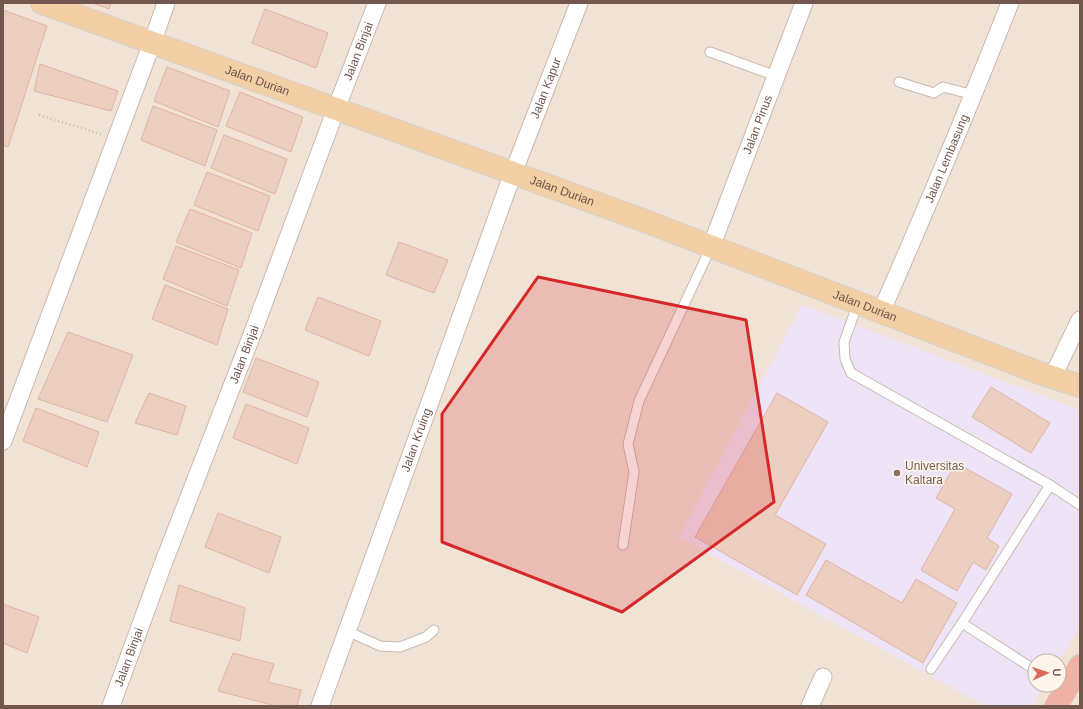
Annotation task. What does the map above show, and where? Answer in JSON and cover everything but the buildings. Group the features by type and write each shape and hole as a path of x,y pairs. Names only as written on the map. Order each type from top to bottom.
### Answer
{"highway":[{"path":"1060,694 1080,666"}],"main road":[{"name":"Jalan Durian","path":"42,3 637,218 1052,378 1080,386"}],"street":[{"path":"3,441 166,3"},
{"name":"Jalan Binjai","path":"111,706 163,564 253,332 377,3"},
{"name":"Jalan Kapur","path":"513,173 579,3"},
{"name":"Jalan Pinus","path":"711,247 804,3"},
{"name":"Jalan Lembasung","path":"881,312 926,210 974,95 1010,3"},
{"name":"Jalan Kruing","path":"320,706 513,173"},
{"path":"1052,378 1080,320"},
{"path":"810,706 823,677"}],"lane":[{"path":"710,52 776,76"},
{"path":"899,82 934,92 942,87 974,95"},
{"path":"623,545 634,472 628,444 639,401 711,247"},
{"path":"858,303 844,342 845,359 851,373 1050,485 1080,505"},
{"path":"931,669 1050,485"},
{"path":"962,623 1027,665"},
{"path":"346,631 380,646 400,647 426,636 434,630"}],"path":[{"path":"39,115 116,139"}],"highlighted area":[{"path":"538,277 746,320 774,502 622,612 442,542 442,414"}],"shaded area":[{"path":"3,3 1080,3 1080,706 3,706"},
{"name":"Universitas Kaltara","path":"802,305 1080,410 1080,627 1064,653 1027,653 1027,693 1040,693 1032,706 985,706 679,537"}],"place":[{"name":"Universitas Kaltara","path":"897,473"}]}
